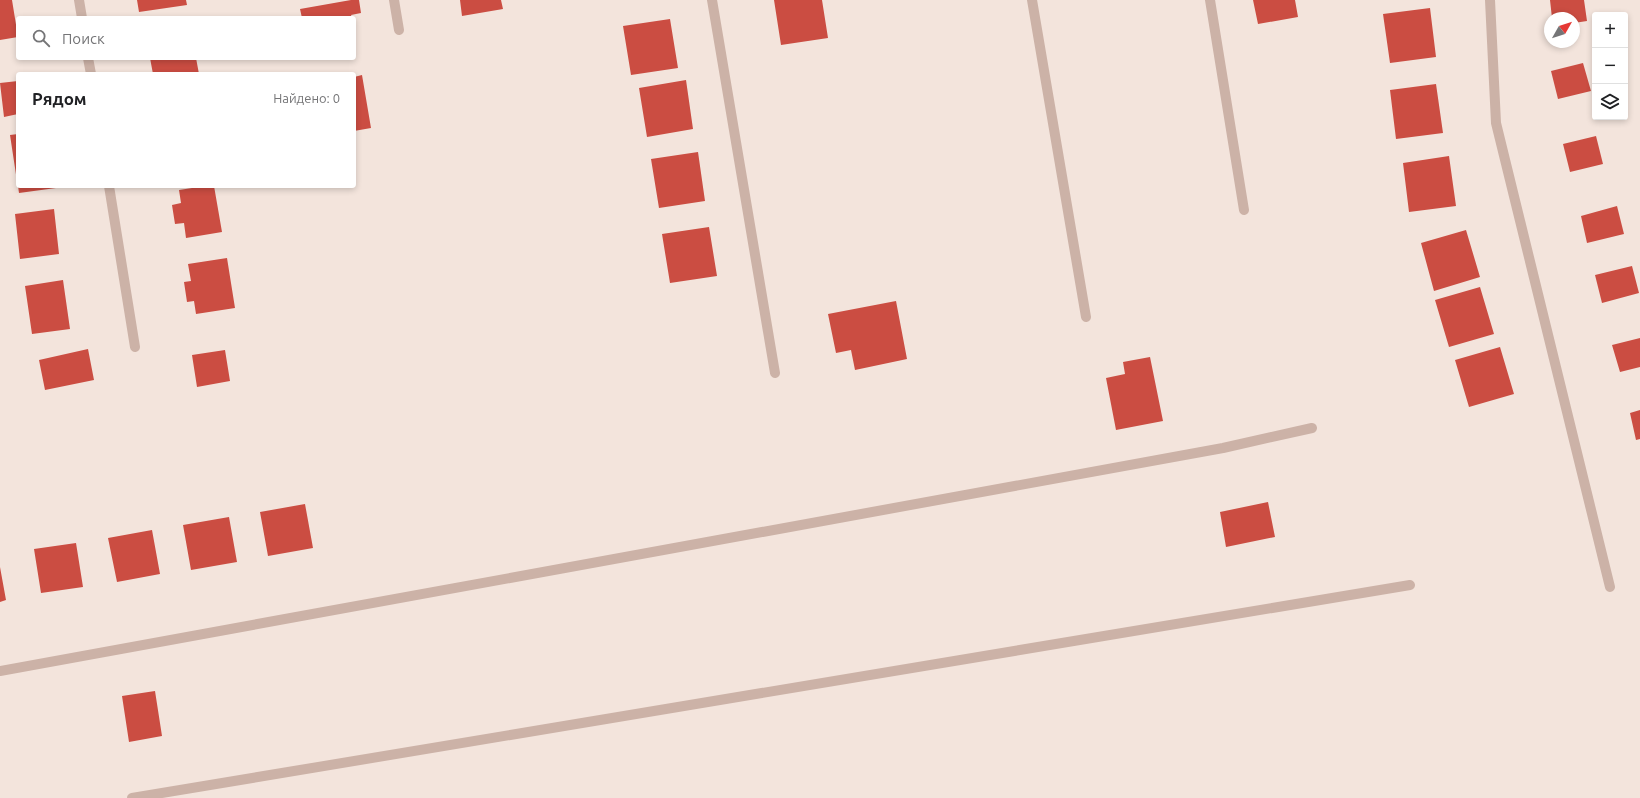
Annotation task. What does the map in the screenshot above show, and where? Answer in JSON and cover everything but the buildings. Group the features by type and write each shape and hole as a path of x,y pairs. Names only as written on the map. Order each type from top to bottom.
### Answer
{"street":[{"path":"79,0 82,16"},
{"path":"394,0 399,30"},
{"path":"712,0 775,373"},
{"path":"1032,0 1086,317"},
{"path":"1210,0 1244,210"},
{"path":"1490,0 1496,123 1610,587"},
{"path":"88,60 91,72"},
{"path":"109,188 135,348"},
{"path":"0,672 1223,448 1312,428"},
{"path":"132,798 1410,585"}]}
